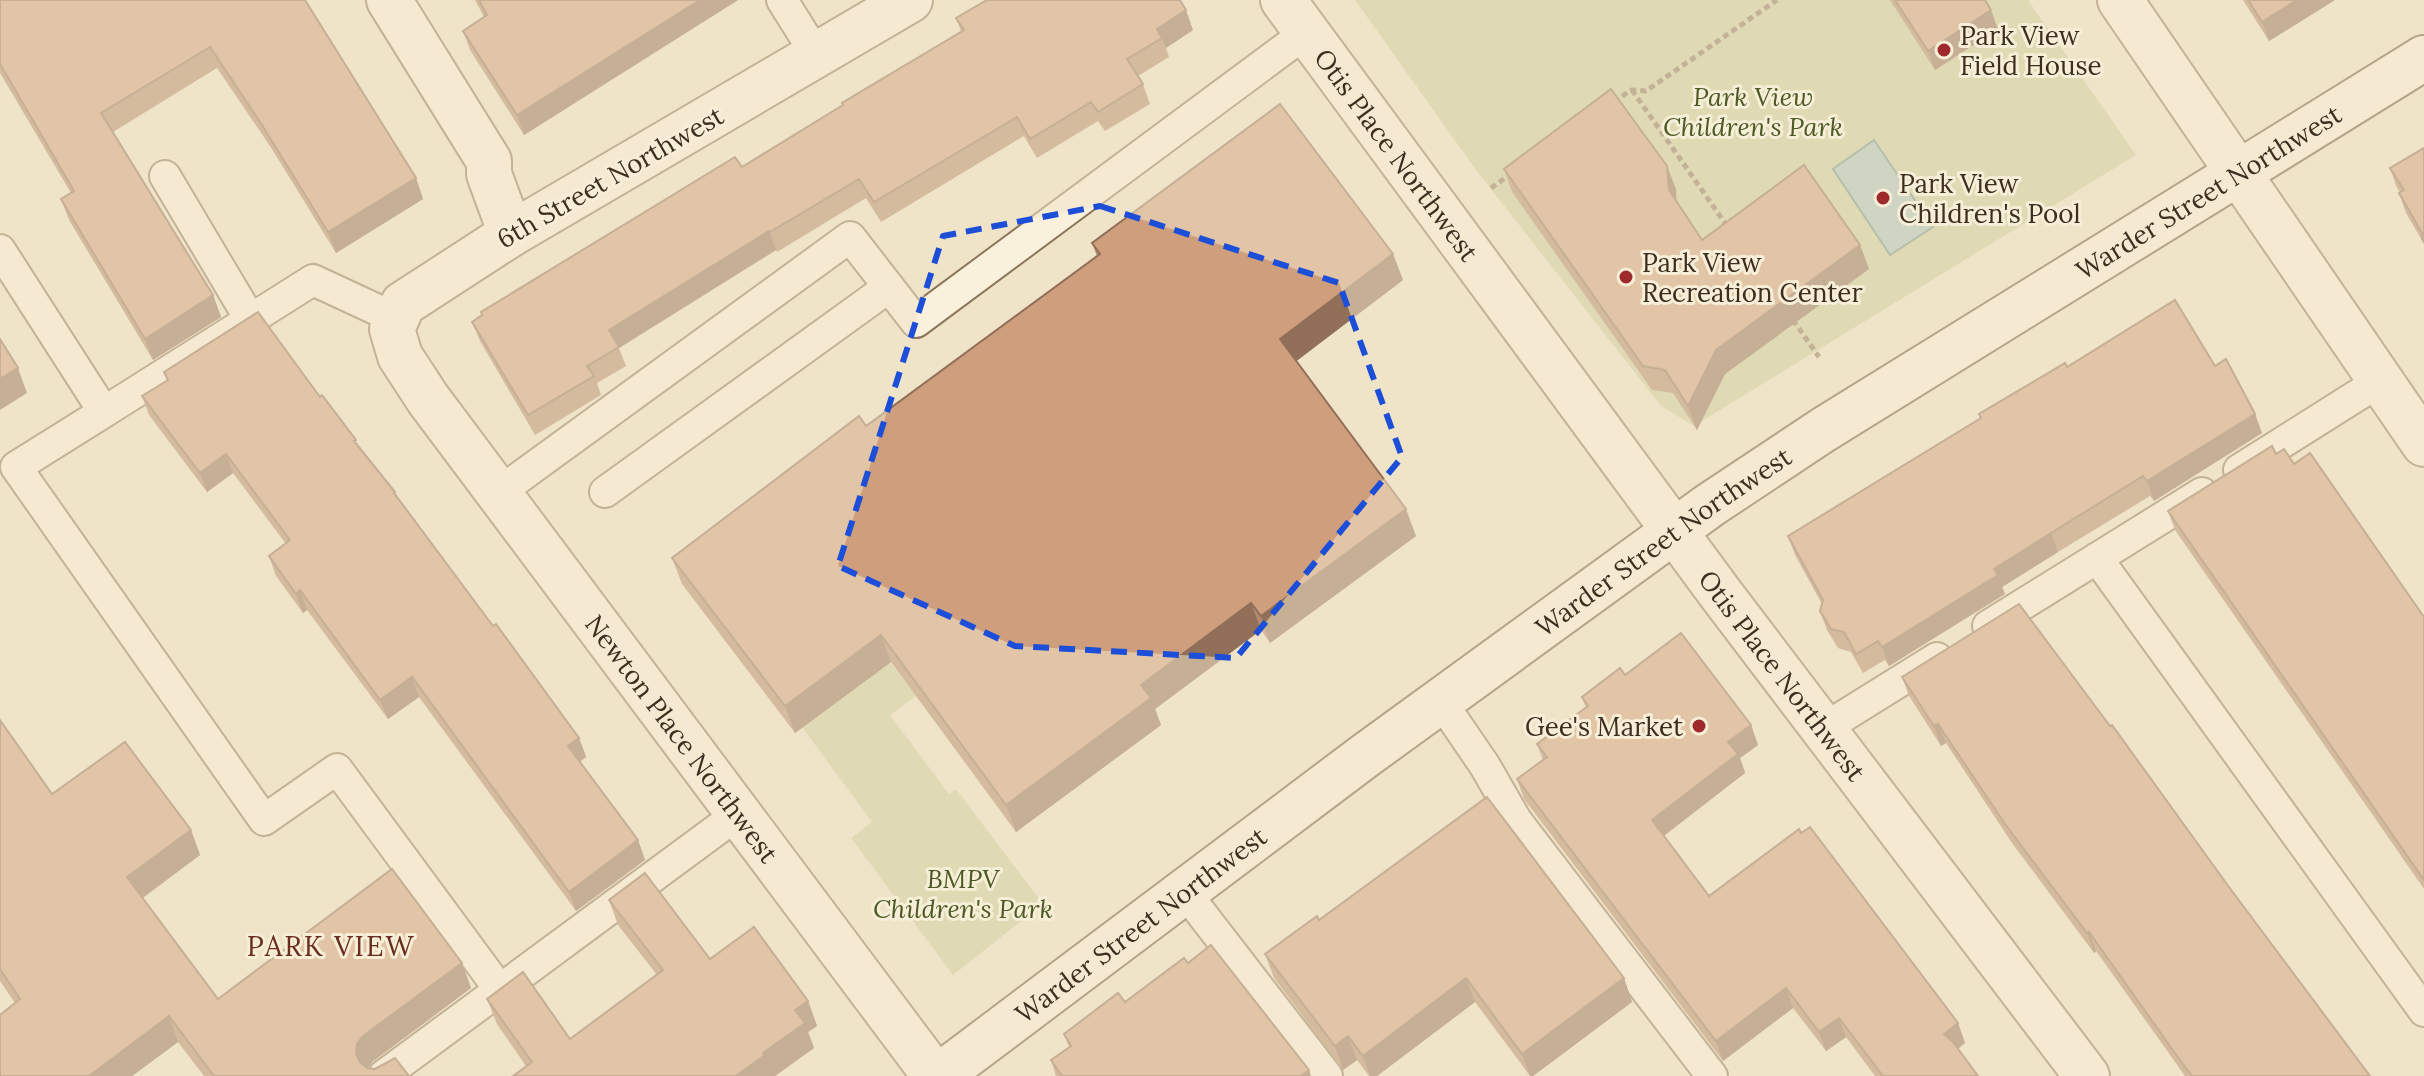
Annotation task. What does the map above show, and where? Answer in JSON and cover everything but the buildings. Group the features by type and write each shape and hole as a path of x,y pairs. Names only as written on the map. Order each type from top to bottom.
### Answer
{"street":[{"path":"389,0 489,161 489,174 511,234"},
{"name":"6th Street Northwest","path":"397,319 403,304 511,234 910,0"},
{"path":"2120,0 2380,381 2422,436"},
{"name":"Otis Place Northwest","path":"1295,16 1674,530 2087,1076"},
{"name":"Warder Street Northwest","path":"937,1076 1440,700 1674,530 1823,430 2424,58"},
{"name":"Newton Place Northwest","path":"397,319 392,329 400,356 428,399 937,1076"}],"lane":[{"path":"782,0 817,56"},
{"path":"498,493 850,237 916,322 1295,16"},
{"path":"165,176 250,319"},
{"path":"0,250 104,412"},
{"path":"397,319 313,280 16,467 264,820 337,769 500,990"},
{"path":"605,492 889,287"},
{"path":"1823,729 2380,381"},
{"path":"2097,558 2424,1011"},
{"path":"1440,700 1485,766 1516,820 1712,1076"},
{"path":"383,1076 738,814"},
{"path":"1184,891 1327,1076"}],"path":[{"path":"1606,108 1631,90 1646,91 1777,0"},
{"path":"1631,90 1730,230"},
{"path":"1491,188 1517,170"},
{"path":"1793,319 1819,357"}],"highlighted area":[{"path":"1100,206 1339,283 1402,457 1236,658 1015,646 838,566 943,236"}],"green space":[{"name":"Park View Recreation Center","path":"1355,0 2028,0 2136,155 1694,426 1661,406 1476,170"},
{"name":"BMPV Children's Park","path":"890,662 916,696 890,715 949,794 956,789 1043,904 953,975 851,838 872,822 802,727"}],"water":[{"name":"Park View Children's Pool","path":"1874,140 1933,227 1890,255 1833,169"}],"place":[{"name":"Park View Field House","path":"1944,50"},
{"name":"Park View Children's Pool","path":"1883,198"},
{"name":"Park View Recreation Center","path":"1626,277"},
{"name":"Gee's Market","path":"1699,726"}],"district":[{"name":"PARK VIEW","path":"331,946"}],"park label":[{"name":"Park View Children's Park","path":"1753,111"}]}
